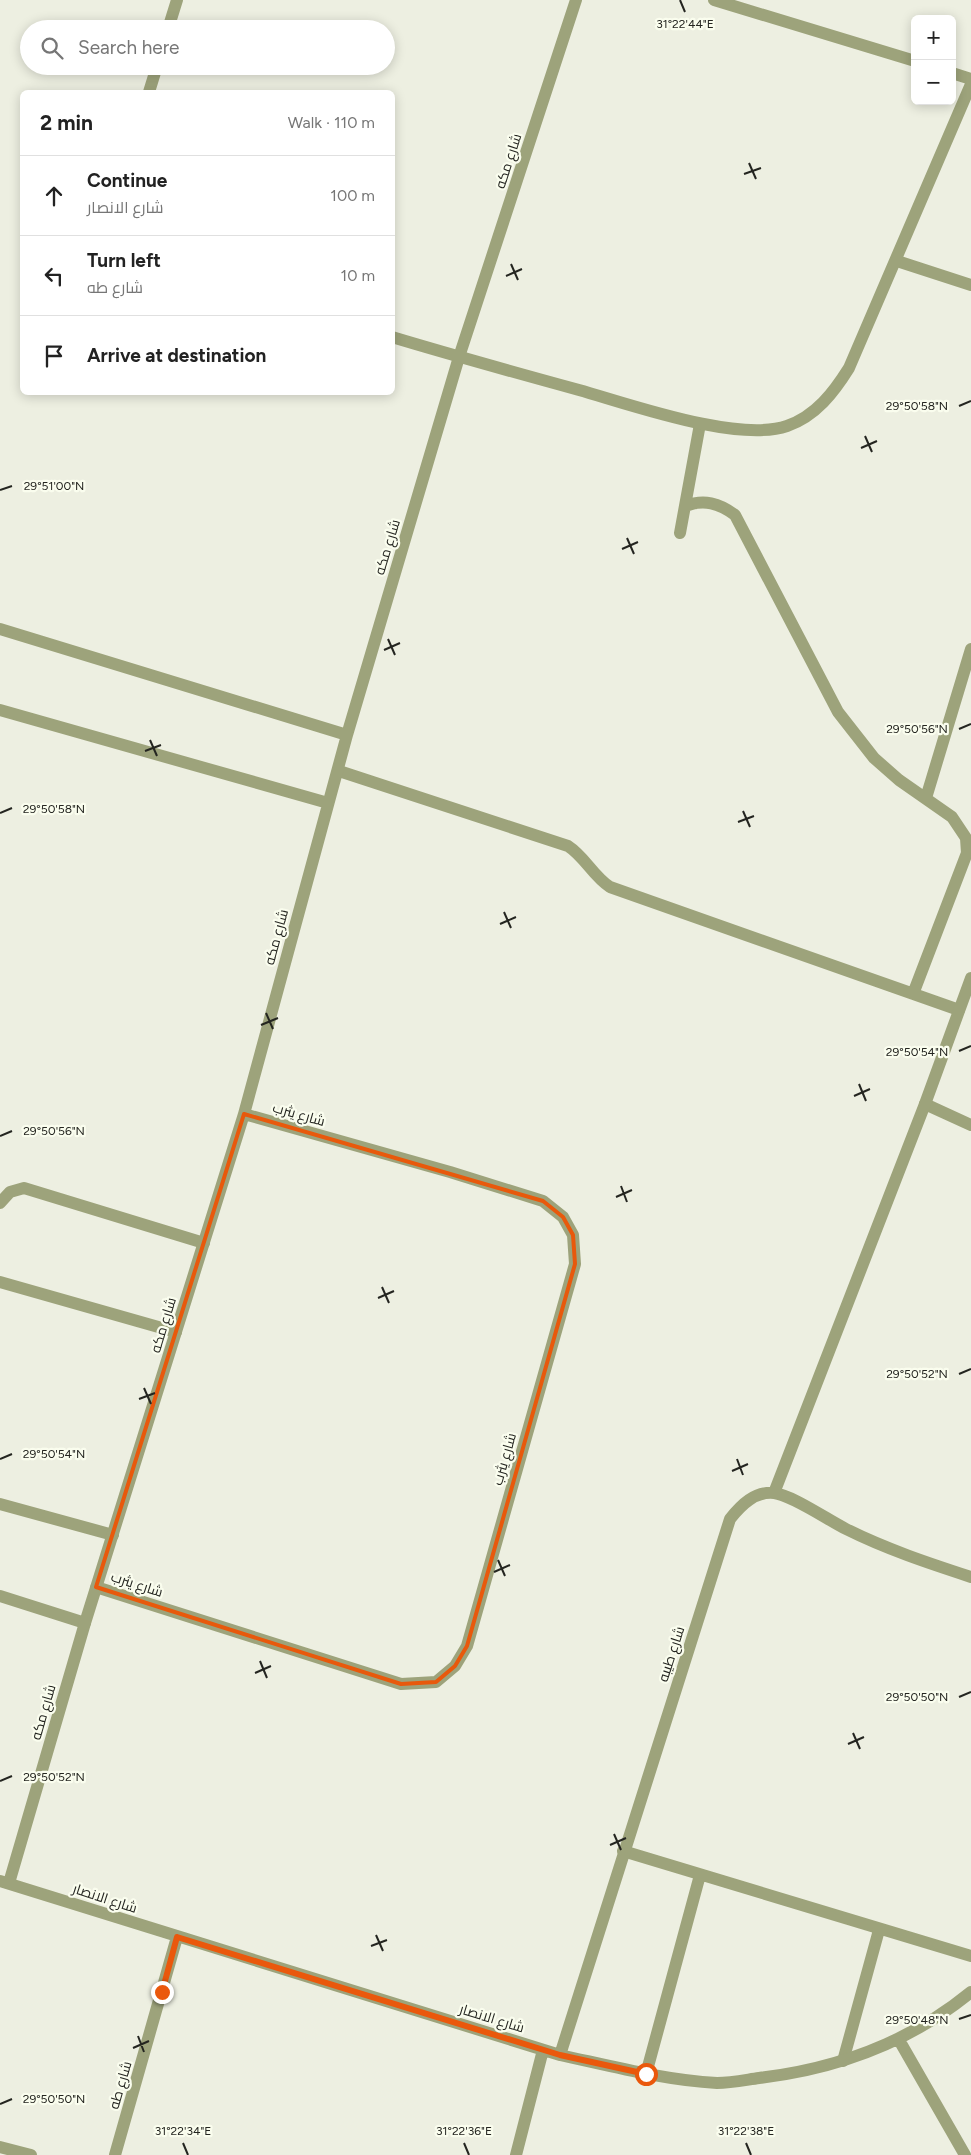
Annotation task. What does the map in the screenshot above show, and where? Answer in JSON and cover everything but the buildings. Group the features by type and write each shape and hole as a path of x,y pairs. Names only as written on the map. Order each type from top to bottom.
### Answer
{"street":[{"path":"171,20 177,0"},
{"name":"شارع مكه","path":"5,1882 244,1114 328,803 339,771 347,735 459,357 576,0"},
{"path":"714,0 912,60"},
{"path":"956,74 971,79"},
{"path":"150,90 154,75"},
{"path":"395,338 700,424 756,430 786,426 809,414 832,395 849,368 971,84"},
{"path":"896,261 971,285"},
{"path":"680,533 700,424"},
{"path":"685,506 706,502 722,506 735,516 838,712 874,758 899,780 940,806 962,829 966,838 967,853 913,994"},
{"path":"0,629 347,735"},
{"path":"926,798 971,649"},
{"path":"0,710 328,803"},
{"path":"339,771 568,846 577,852 598,879 610,888 959,1010"},
{"path":"971,978 925,1104 774,1493 846,1530 894,1550 971,1576"},
{"path":"925,1104 971,1125"},
{"name":"شارع يثرب","path":"96,1587 401,1684 436,1682 455,1666 467,1646 575,1264 573,1235 563,1217 543,1201 450,1172 244,1114"},
{"path":"0,1202 10,1192 24,1188 204,1243"},
{"path":"0,1282 176,1332"},
{"name":"شارع طيبه","path":"560,2055 623,1851 730,1519 741,1506 756,1495 774,1493"},
{"path":"0,1504 113,1535"},
{"path":"0,1596 85,1623"},
{"path":"623,1851 879,1930 971,1956"},
{"path":"646,2074 700,1875"},
{"name":"شارع الانصار","path":"5,1882 560,2055 646,2074 718,2083 791,2075 843,2061 899,2040 952,2008 971,1992"},
{"path":"843,2061 879,1930"},
{"name":"شارع طه","path":"115,2155 177,1937"},
{"path":"899,2040 964,2155"},
{"path":"516,2155 544,2050"},
{"path":"0,2147 31,2155"}],"highlighted area":[{"path":"244,1114 543,1201 563,1217 573,1235 575,1264 467,1646 455,1666 436,1682 401,1684 96,1587"}],"route":[{"path":"162,1992 177,1937 560,2055 646,2074"}]}
